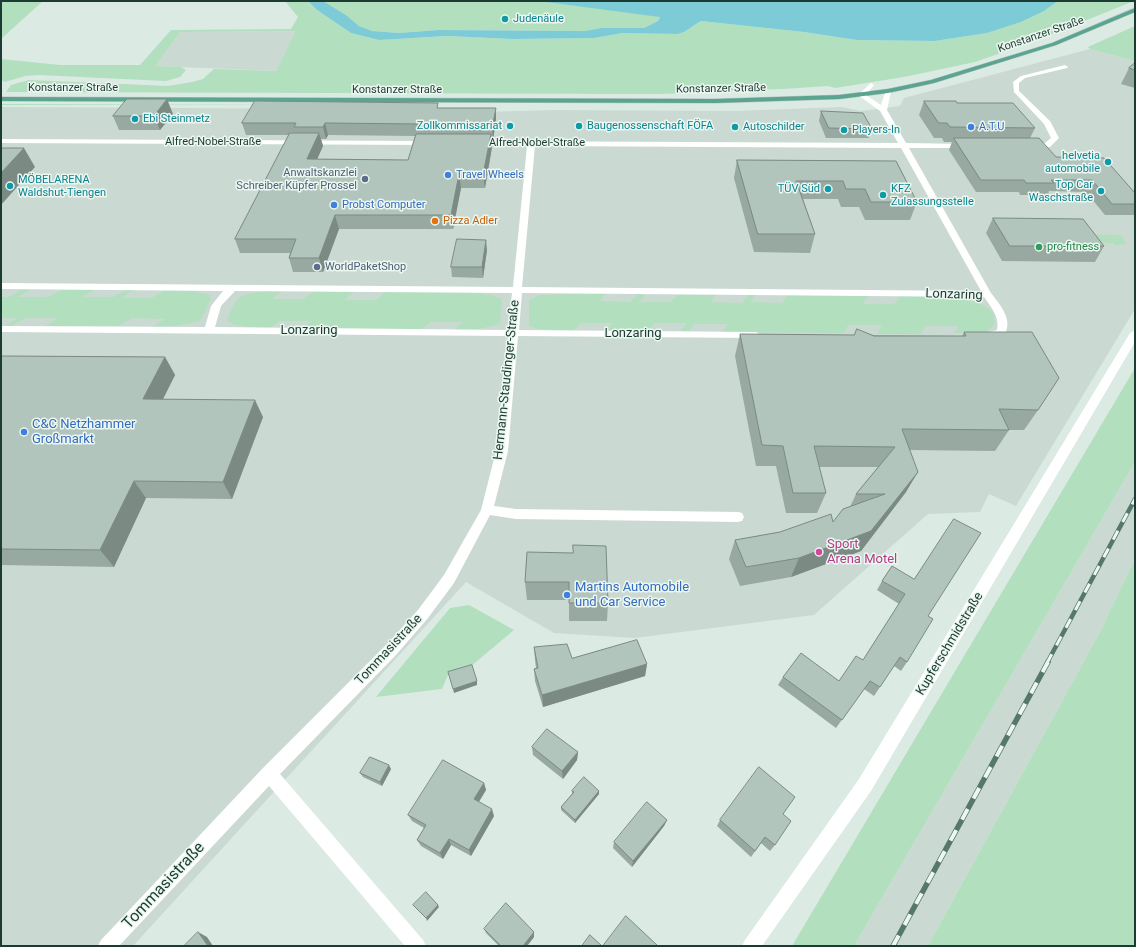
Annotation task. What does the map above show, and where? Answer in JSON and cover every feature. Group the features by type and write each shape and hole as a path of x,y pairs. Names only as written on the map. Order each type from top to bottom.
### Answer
{"main road":[{"name":"Konstanzer Straße","path":"1,99 452,101 793,99 862,95 932,82 953,74 1054,44 1135,10"},
{"name":"Konstanzer Straße","path":"907,79 953,74"},
{"name":"Konstanzer Straße","path":"793,99 823,91 874,85"}],"street":[{"path":"1024,146 1047,145 1055,138 1047,123 1016,91 1016,82 1023,77 1065,67"},
{"path":"874,85 862,95 883,110 987,294"},
{"path":"883,110 888,91"},
{"name":"Alfred-Nobel-Straße","path":"1,141 437,143"},
{"name":"Alfred-Nobel-Straße","path":"468,143 973,146"},
{"name":"Hermann-Staudinger-Straße","path":"487,510 502,451 530,144"},
{"name":"Lonzaring","path":"1,286 987,294 1001,315 1004,325 1001,332 991,336 976,337"},
{"path":"210,330 214,308 221,297 232,288"},
{"name":"Lonzaring","path":"1,329 767,335"},
{"name":"Kupferschmidstraße","path":"751,946 865,785 1135,334"},
{"path":"487,510 516,514 738,516"},
{"name":"Tommasistraße","path":"107,946 269,774 391,650 423,614 449,579 487,510"},
{"path":"269,774 417,946"}],"shaded area":[{"path":"297,31 276,71 154,66 180,32"},
{"path":"1090,49 1135,61 1135,309 1016,506 989,494 980,512 928,514 814,615 635,638 554,633 466,582 133,946 1,946 1,107 363,109 480,112 556,110 735,111 842,107 861,111 900,106 904,98"},
{"path":"1135,462 1135,559 1100,632 928,946 854,946"}],"green space":[{"path":"1,1 43,1 1,39"},
{"path":"285,1 308,1 317,10 351,33 379,40 447,36 513,39 594,38 623,33 678,34 684,32 701,21 804,32 857,40 935,41 987,33 1021,22 1044,11 1058,1 1134,1 1032,42 975,62 904,77 835,88 828,86 783,89 691,91 690,93 655,94 6,92 11,85 29,80 168,86 203,79 214,69 276,71 296,31 180,32 155,66 181,67 186,70 180,77 166,81 39,75 25,76 5,82 1,80 1,59 60,65 140,65 171,30 291,29 298,17"},
{"name":"Judenäule","path":"323,1 538,1 660,16 658,21 644,28 601,28 585,31 438,30 399,33 372,31 359,26 346,15"},
{"path":"1135,26 1135,61 1090,49 1088,47"},
{"path":"1,104 337,105 1,105"},
{"path":"1078,234 1121,235 1126,244 1115,245 1113,243 1083,241"},
{"path":"23,289 30,290 17,297 48,297 62,290 94,290 82,297 113,297 126,290 133,290 121,298 152,298 165,290 193,291 210,295 211,299 200,321 175,326 152,327 165,319 132,318 119,326 45,326 58,318 26,318 11,326 5,326 18,318 1,318 1,297 9,297"},
{"path":"266,291 282,291 272,299 303,299 314,291 354,292 344,300 376,300 386,292 446,291 477,293 491,295 502,299 500,324 479,329 454,330 463,322 431,322 420,330 301,329 312,321 280,321 268,329 234,325 227,320 234,305 240,297"},
{"path":"605,294 600,301 630,302 638,294 645,295 639,302 670,302 678,295 716,295 711,302 742,303 749,295 755,295 751,302 782,303 788,295 868,296 863,304 895,304 900,296 963,299 985,306 993,313 995,324 985,332 954,333 959,326 925,326 921,334 877,334 882,325 848,325 844,333 722,332 728,324 694,324 689,331 681,331 687,323 654,323 648,331 606,331 613,323 581,323 573,331 539,329 529,326 529,300 540,295"},
{"path":"1135,368 1135,462 854,946 792,946"},
{"path":"1135,559 1135,946 928,946 1100,632"},
{"path":"469,605 514,630 470,667 448,675 442,689 376,697 450,608"}],"water":[{"path":"308,1 323,1 346,15 359,26 372,31 399,33 438,30 585,31 601,28 644,28 658,21 660,17 538,1 1058,1 1044,11 1021,22 987,33 935,41 857,40 804,32 701,21 684,32 678,34 623,33 594,38 513,39 447,36 379,40 351,33 317,10"}],"building":[{"path":"1135,63 1135,70 1129,68"},
{"path":"127,99 167,99 154,116 113,116"},
{"path":"255,101 438,103 437,108 496,108 492,128 419,127 420,124 325,123 323,127 294,127 296,123 242,123"},
{"path":"924,101 956,101 957,103 1013,103 1035,128 950,127 947,123 939,123"},
{"path":"821,111 863,113 872,129 829,128"},
{"path":"290,133 319,133 307,159 408,160 416,134 491,134 483,175 459,174 451,215 335,215 319,258 289,258 296,239 235,239"},
{"path":"954,138 1039,138 1056,157 1104,158 1135,193 1135,204 1112,204 1092,180 1051,180 1054,183 1026,183 1024,180 981,180"},
{"path":"1,148 24,148 1,173"},
{"path":"737,160 896,161 917,202 871,202 865,189 846,189 843,181 796,181 815,234 758,234"},
{"path":"993,218 1083,219 1104,246 1010,246"},
{"path":"457,239 486,240 482,267 451,267"},
{"path":"857,329 874,336 966,336 964,332 1032,332 1059,378 1038,410 999,409 1009,430 902,429 918,472 871,531 799,558 746,567 735,540 780,532 831,514 833,522 843,509 885,494 856,494 895,447 814,446 826,493 793,493 783,446 762,445 740,334 854,335"},
{"path":"1,356 165,357 143,399 255,400 223,482 134,481 100,550 1,549"},
{"path":"954,519 981,533 928,616 933,619 907,662 900,657 880,687 870,681 842,720 783,677 801,653 839,681 856,656 863,660 905,594 882,581 892,566 914,579"},
{"path":"573,545 606,546 608,603 569,603 569,582 525,582 527,552 573,553"},
{"path":"637,640 647,664 542,695 534,669 538,668 534,647 567,644 572,658"},
{"path":"472,665 477,681 453,689 448,672"},
{"path":"547,729 578,752 562,771 532,747"},
{"path":"370,757 389,765 380,782 360,773"},
{"path":"443,760 484,783 474,799 492,809 469,850 449,839 440,853 417,840 426,825 408,815"},
{"path":"759,767 795,797 783,814 791,821 775,845 765,837 755,851 720,820"},
{"path":"584,777 599,791 575,820 561,807"},
{"path":"647,802 667,820 633,861 614,842"},
{"path":"426,892 438,905 426,918 413,905"},
{"path":"506,903 534,932 523,946 501,946 484,929"},
{"path":"626,916 658,946 603,946"},
{"path":"198,932 208,946 184,946"},
{"path":"590,935 602,946 582,946"}],"railway":[{"path":"1047,663 1135,499"},
{"path":"893,946 1048,662"}],"place":[{"name":"Judenäule","path":"505,19"},
{"name":"Ebi Steinmetz","path":"135,119"},
{"name":"Zollkommissariat","path":"510,126"},
{"name":"Baugenossenschaft FÖFA","path":"579,126"},
{"name":"Autoschilder","path":"735,127"},
{"name":"A.T.U","path":"971,127"},
{"name":"Players-In","path":"844,130"},
{"name":"helvetia automobile","path":"1108,162"},
{"name":"Travel Wheels","path":"448,175"},
{"name":"Anwaltskanzlei Schreiber Küpfer Prossel","path":"365,179"},
{"name":"MÖBELARENA Waldshut-Tiengen","path":"10,186"},
{"name":"TÜV Süd","path":"828,189"},
{"name":"Top Car Waschstraße","path":"1101,191"},
{"name":"KFZ Zulassungsstelle","path":"883,195"},
{"name":"Probst Computer","path":"334,205"},
{"name":"Pizza Adler","path":"435,221"},
{"name":"pro-fitness","path":"1039,247"},
{"name":"WorldPaketShop","path":"317,267"},
{"name":"C&C Netzhammer Großmarkt","path":"24,432"},
{"name":"Sport Arena Motel","path":"819,552"},
{"name":"Martins Automobile und Car Service","path":"567,595"}]}
